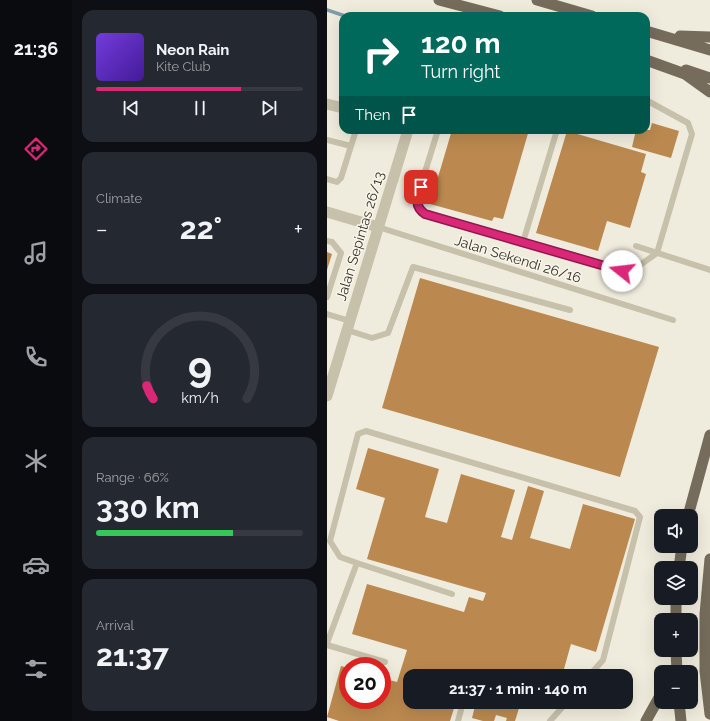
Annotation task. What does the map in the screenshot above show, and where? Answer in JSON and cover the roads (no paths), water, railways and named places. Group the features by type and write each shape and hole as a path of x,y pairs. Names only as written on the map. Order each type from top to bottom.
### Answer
{"main road":[{"path":"439,0 485,12"},
{"path":"537,0 578,12"},
{"path":"650,32 669,36 710,37"},
{"path":"650,32 710,50"},
{"path":"650,60 710,78"},
{"path":"650,61 685,74 710,92"},
{"path":"690,509 710,435"},
{"path":"710,559 705,614 705,657 710,714"},
{"path":"646,721 654,707"},
{"path":"680,709 681,721"}],"street":[{"path":"327,104 339,107"},
{"name":"Jalan Sepintas 26/13","path":"327,396 407,134"},
{"path":"327,212 378,228"}],"lane":[{"path":"437,134 416,201 419,209 425,214 622,271 640,265 657,253 692,134 688,123 650,102"},
{"path":"327,179 337,182 341,178 354,134"},
{"path":"523,242 556,134"},
{"path":"327,140 351,146"},
{"name":"Jalan Sekendi 26/16","path":"378,228 673,320"},
{"path":"327,241 332,242 341,253 327,297"},
{"path":"636,246 710,270"},
{"path":"327,314 372,338 388,334 413,267 570,310"},
{"path":"453,594 339,557 330,541 358,434 367,431 635,511 640,517 603,660 595,669"},
{"path":"357,563 327,644 369,657"},
{"path":"550,721 561,709"},
{"path":"458,721 461,710"}],"waterway":[{"path":"327,10 339,14"}]}
